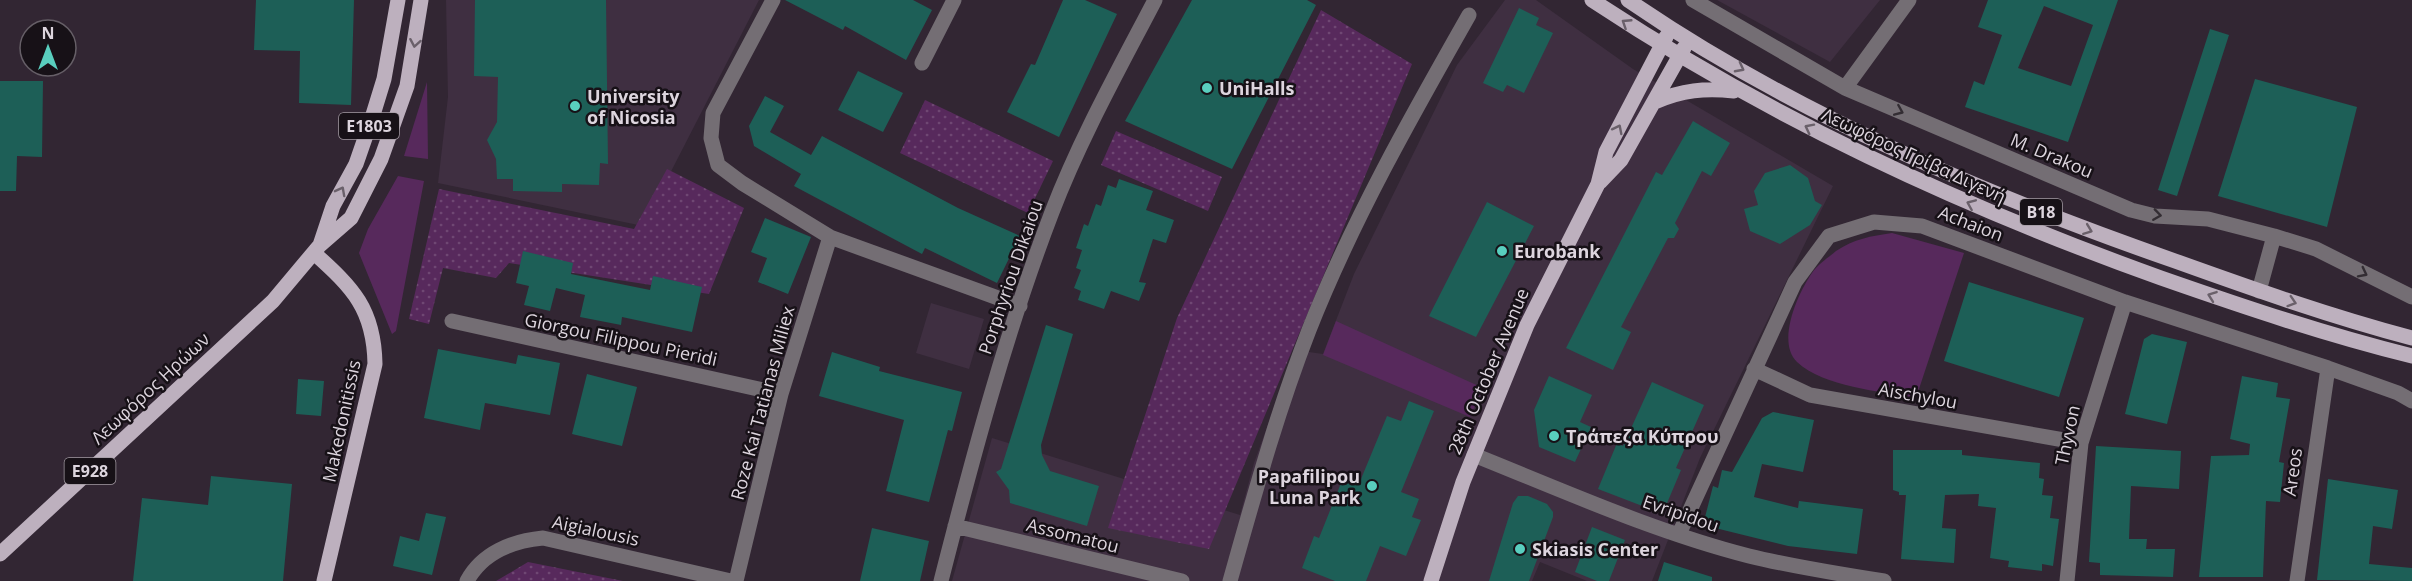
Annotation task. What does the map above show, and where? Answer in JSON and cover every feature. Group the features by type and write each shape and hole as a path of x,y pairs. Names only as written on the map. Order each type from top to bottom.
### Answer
{"main road":[{"name":"Λεωφόρος Ηρώων","path":"317,249 333,207 356,164 372,118 384,79 398,0"},
{"name":"Λεωφόρος Ηρώων","path":"0,554 273,301 317,249 351,218 381,159 407,86 421,0"},
{"name":"Λεωφόρος Γρίβα Διγενή","path":"1592,0 1661,46 1740,92 1861,155 1965,202 2080,249 2259,312 2412,356"},
{"name":"Λεωφόρος Γρίβα Διγενή","path":"1628,0 1689,40 1869,138 1969,183 2089,231 2259,291 2361,325 2412,338"},
{"name":"28th October Avenue","path":"1431,581 1474,455 1527,325 1598,184 1606,152 1671,29"},
{"name":"28th October Avenue","path":"1598,184 1622,160 1689,40"},
{"path":"1655,102 1676,93 1693,90 1740,92"},
{"name":"Makedonitissis","path":"317,249 363,305 375,342 375,364 324,581"}],"street":[{"path":"773,0 712,113 713,152 718,165 726,173 830,237 1020,306"},
{"path":"922,63 954,0"},
{"name":"Porphyriou Dikaiou","path":"941,581 986,406 1052,211 1105,96 1155,0"},
{"name":"M. Drakou","path":"1694,0 1845,88 2131,210 2155,216 2208,219 2316,249 2412,297"},
{"path":"1845,88 1909,0"},
{"path":"1230,581 1265,452 1310,327 1356,223 1422,96 1469,15"},
{"name":"Achaion","path":"1678,534 1795,282 1829,236 1874,222 1922,226 2125,302 2328,368 2398,393 2412,401"},
{"path":"2259,291 2274,236"},
{"name":"Roze Kai Tatianas Miliex","path":"734,581 782,394 830,237"},
{"name":"Thyvon","path":"2067,581 2081,443 2125,302"},
{"name":"Giorgou Filippou Pieridi","path":"452,321 782,394"},
{"name":"Areos","path":"2297,581 2328,368"},
{"name":"Aischylou","path":"1754,369 1810,395 2081,443"},
{"name":"Evripidou","path":"1474,455 1678,534 1748,556 1818,571 1884,581"},
{"name":"Assomatou","path":"955,526 1182,581"},
{"name":"Aigialousis","path":"466,581 479,564 503,548 525,540 543,538 734,581"}],"shaded area":[{"name":"University of Nicosia","path":"446,0 759,0 643,226 438,183 448,97"},
{"path":"1505,0 1536,0 1633,69 1833,186 1700,458 1652,581 1587,581 1540,562 1532,581 952,581 992,438 1240,515 1254,463 1295,350 1323,354 1354,274 1457,65"},
{"path":"1717,0 1880,0 1830,62"},
{"path":"1321,10 1412,64 1209,549 1108,528 1177,318"},
{"path":"427,82 428,159 404,156"},
{"path":"925,100 1053,161 1028,213 900,153"},
{"path":"1116,131 1222,177 1208,211 1101,165"},
{"path":"667,169 744,208 709,294 509,263 496,278 443,268 429,324 409,319 439,189 634,229"},
{"path":"398,176 424,181 396,331 392,334 359,253 368,229"},
{"path":"1892,233 1964,253 1916,398 1853,387 1822,377 1797,362 1791,353 1789,342 1791,318 1806,282 1817,267 1836,251 1849,244"},
{"path":"931,303 984,319 969,369 916,353"},
{"path":"1336,321 1483,388 1470,417 1323,355"},
{"path":"528,562 623,581 496,581"}],"building":[{"path":"256,0 354,0 351,105 299,103 300,51 254,50"},
{"path":"475,0 606,0 608,164 600,163 599,185 562,184 562,192 513,191 513,179 497,179 496,159 487,140 497,122 498,77 474,76"},
{"path":"785,0 913,0 932,10 906,60 845,26 843,30"},
{"path":"1063,0 1085,0 1117,14 1059,137 1007,112 1031,64 1035,65"},
{"name":"UniHalls","path":"1192,0 1307,0 1316,5 1232,169 1125,121"},
{"path":"1988,0 2118,0 2068,142 1965,107 1974,81 1984,85 2002,35 1978,27","holes":["2044,6 2093,25 2071,86 2018,68"]},
{"path":"1519,8 1539,18 1536,25 1553,33 1524,93 1507,85 1503,92 1483,83"},
{"path":"2210,29 2229,35 2177,196 2158,190"},
{"path":"858,71 903,93 883,132 838,110"},
{"path":"2255,79 2357,107 2327,227 2218,196"},
{"path":"0,81 43,81 42,157 17,156 16,191 0,191"},
{"path":"765,96 784,106 770,132 811,155 822,136 958,208 1020,236 997,283 925,248 922,254 794,186 801,174 754,146 749,126"},
{"path":"1693,121 1730,143 1711,176 1702,171 1675,223 1679,229 1674,238 1668,238 1621,327 1631,332 1613,370 1566,348 1656,172 1662,175"},
{"path":"1790,165 1808,178 1815,201 1822,205 1810,225 1780,244 1750,231 1744,209 1758,205 1754,191 1765,173"},
{"path":"1119,179 1153,191 1146,210 1174,220 1166,243 1153,239 1139,282 1146,283 1139,301 1111,291 1104,309 1078,300 1081,291 1074,288 1081,270 1076,268 1082,250 1076,248 1084,224 1088,226 1096,204 1101,206 1108,185 1116,188"},
{"path":"1487,202 1534,226 1476,337 1429,316"},
{"path":"765,218 811,237 788,294 758,282 767,258 751,252"},
{"path":"523,251 573,263 571,274 650,290 653,276 702,287 692,332 622,317 621,325 580,317 585,295 556,288 550,311 524,305 529,286 516,283"},
{"path":"1969,282 2084,318 2059,397 1944,361"},
{"path":"1046,325 1073,334 1041,445 1042,455 1050,471 1099,486 1087,526 1010,503 1009,490 996,472 1001,469"},
{"path":"2152,334 2187,342 2167,424 2125,414 2144,339"},
{"path":"438,349 516,364 518,355 560,363 550,415 485,403 480,430 424,418"},
{"path":"832,352 880,367 879,371 962,392 952,431 948,430 929,502 886,491 904,420 819,396"},
{"path":"587,374 637,387 622,446 572,434"},
{"path":"1549,376 1592,395 1580,422 1591,427 1575,462 1539,447 1534,410"},
{"path":"2242,376 2278,383 2276,397 2290,399 2279,462 2284,463 2280,502 2266,501 2263,577 2199,577 2211,456 2249,455 2250,444 2230,439"},
{"path":"298,379 324,381 321,416 296,414"},
{"path":"1652,382 1704,405 1676,468 1681,470 1665,508 1658,512 1598,489 1617,443 1623,446"},
{"name":"Papafilipou Luna Park","path":"1409,401 1434,411 1401,492 1419,499 1412,517 1421,520 1406,556 1380,546 1366,581 1335,581 1302,568 1314,536 1319,538 1345,473 1361,479 1387,416 1401,421"},
{"path":"1773,412 1814,420 1803,472 1762,464 1754,497 1798,508 1799,501 1863,509 1857,554 1788,546 1703,525 1713,486 1718,488 1722,470 1732,472 1762,418"},
{"path":"2096,446 2181,451 2179,489 2131,486 2129,539 2147,539 2146,549 2175,549 2173,577 2100,575 2100,563 2089,562"},
{"path":"1893,450 1962,450 1962,455 2040,463 2039,478 2044,479 2042,495 2053,496 2050,518 2059,519 2053,566 2042,564 2042,571 2008,567 2009,561 1990,558 1996,508 1978,506 1979,494 1945,495 1942,528 1956,529 1954,563 1901,559 1906,495 1899,495 1899,492 1893,490"},
{"path":"211,476 292,484 283,581 133,581 142,498 208,505"},
{"path":"2328,479 2398,490 2392,529 2373,526 2369,564 2412,568 2412,581 2317,580"},
{"name":"Skiasis Center","path":"1518,496 1528,496 1547,504 1553,512 1553,517 1529,581 1489,581 1513,503"},
{"path":"426,513 446,517 432,575 393,566 400,536 419,541"},
{"path":"1592,527 1625,540 1609,581 1597,581 1575,572"},
{"path":"872,528 929,541 920,581 860,581"},
{"path":"1664,562 1712,577 1712,581 1658,581"}],"place":[{"name":"UniHalls","path":"1207,88"},
{"name":"University of Nicosia","path":"575,106"},
{"name":"Eurobank","path":"1502,251"},
{"name":"Τράπεζα Κύπρου","path":"1554,436"},
{"name":"Papafilipou Luna Park","path":"1372,486"},
{"name":"Skiasis Center","path":"1520,549"}]}
